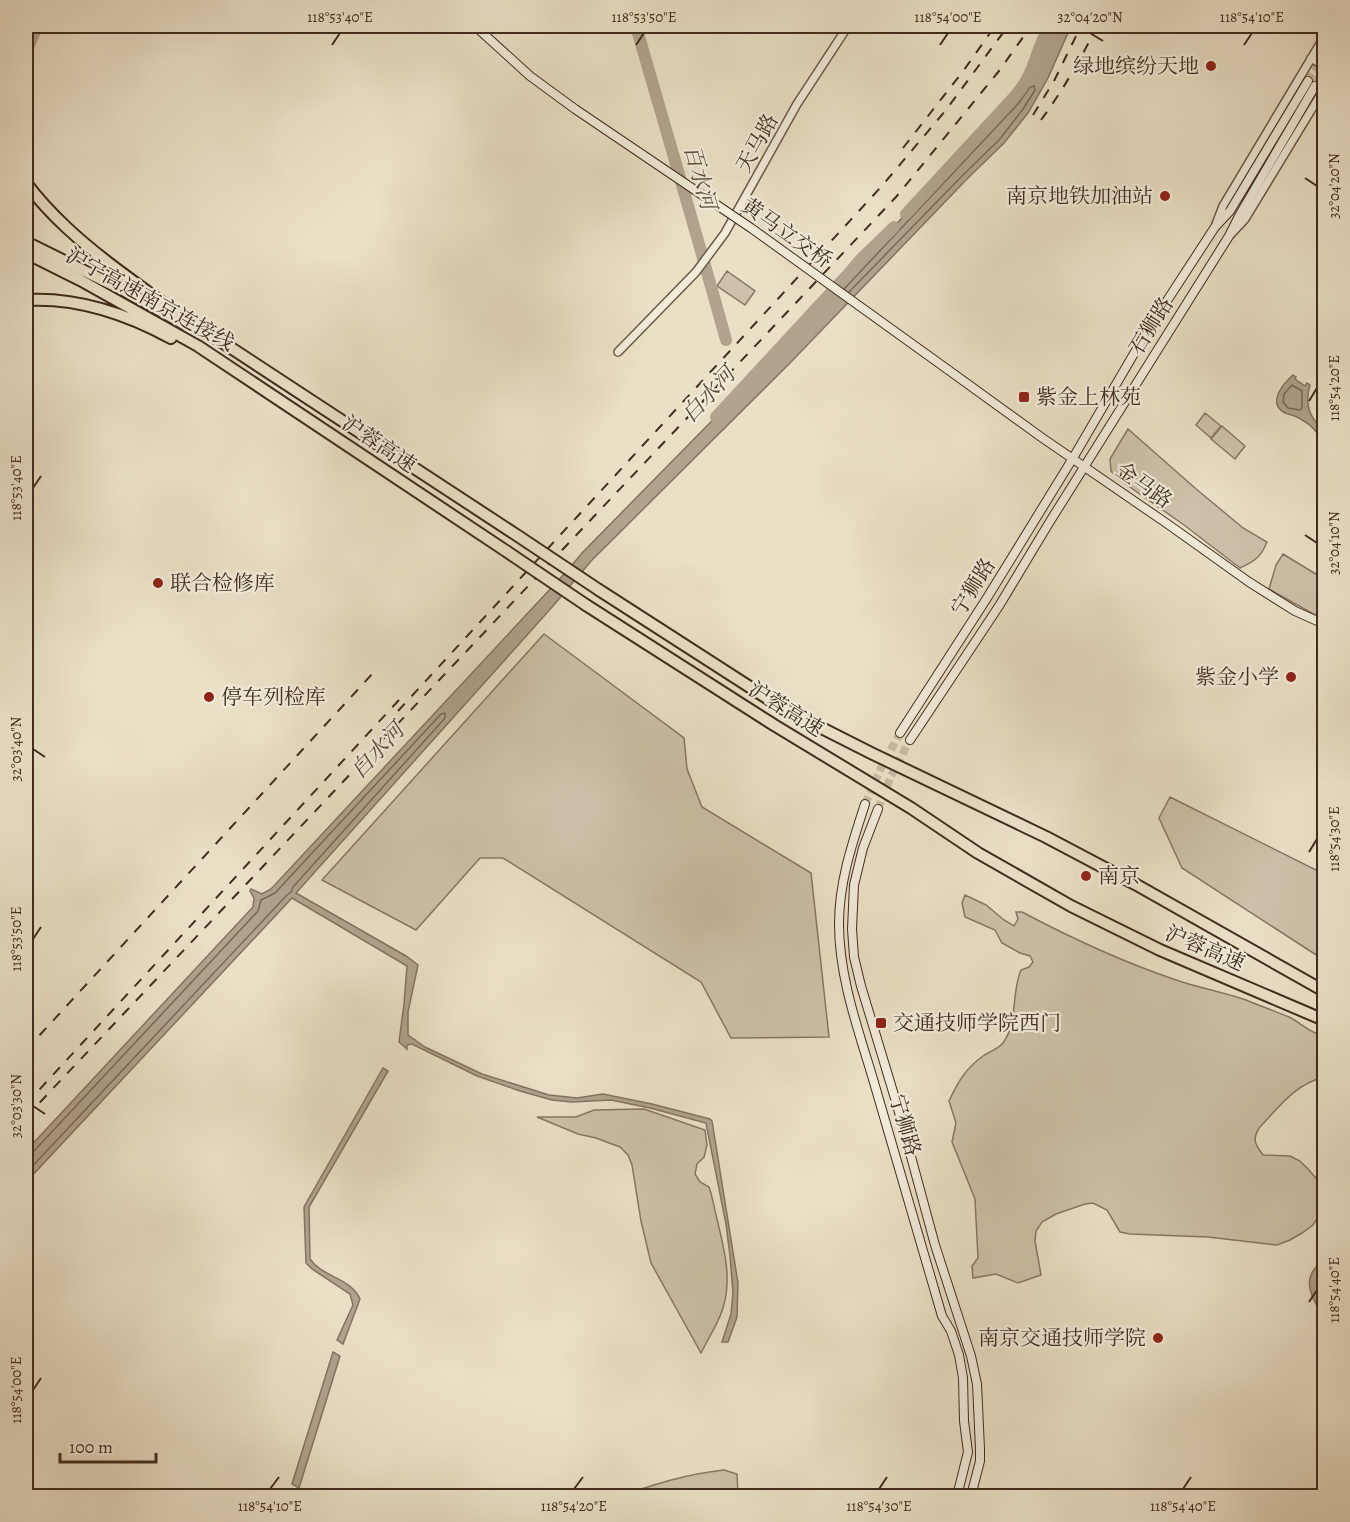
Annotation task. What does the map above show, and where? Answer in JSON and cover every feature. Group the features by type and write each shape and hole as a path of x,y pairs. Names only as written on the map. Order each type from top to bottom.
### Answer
{"highway":[{"path":"26,183 66,228 93,251 167,306 250,361"},
{"name":"沪宁高速南京连接线","path":"26,242 123,291 250,361"},
{"name":"沪宁高速南京连接线","path":"26,253 164,326 253,383"},
{"path":"26,300 84,305 141,322 253,383"},
{"name":"沪蓉高速","path":"250,361 598,590 784,709 1046,837 1324,991"},
{"name":"沪蓉高速","path":"253,383 586,605 774,725 887,793 978,854 1071,906 1160,950 1324,1020"}],"main road":[{"name":"黄马立交桥","path":"475,26 530,76 575,109 750,228 947,369"},
{"name":"石狮路","path":"1073,458 1146,333 1215,227 1230,211 1311,83 1230,236 1085,467"},
{"name":"金马路","path":"947,369 1249,582 1295,611 1324,624"},
{"name":"宁狮路","path":"900,733 1073,458"},
{"name":"宁狮路","path":"910,740 999,606 1085,467"},
{"name":"宁狮路","path":"865,804 849,852 842,885 839,925 841,955 860,1038 942,1316 951,1332 959,1355 963,1378 964,1421 968,1452 957,1497"},
{"name":"宁狮路","path":"878,809 863,848 854,885 852,929 854,957 935,1245 971,1356 977,1384 980,1449 980,1461 971,1497"}],"street":[{"name":"天马路","path":"618,352 696,272 725,233 797,104 848,26"},
{"name":"石狮路","path":"1215,227 1223,206 1324,37"},
{"path":"1311,58 1324,66"},
{"name":"石狮路","path":"1230,236 1245,219 1324,89"}],"shaded area":[{"path":"727,271 755,291 745,305 717,286"},
{"path":"1205,413 1221,426 1211,438 1196,425"},
{"path":"1222,426 1245,446 1235,459 1211,439"},
{"path":"1128,429 1243,528 1267,542 1257,558 1240,568 1117,478 1111,471 1110,459"},
{"path":"1283,554 1324,579 1324,620 1269,589 1276,565"},
{"path":"544,634 684,738 687,769 702,807 811,873 829,1037 731,1038 701,982 503,858 480,858 416,930 322,880"},
{"path":"1170,797 1324,874 1324,960 1182,868 1159,818"},
{"path":"965,895 986,905 1014,926 1018,919 1016,912 1022,912 1117,957 1176,980 1246,1000 1289,1017 1310,1031 1324,1036 1324,1077 1304,1085 1288,1097 1259,1128 1255,1139 1263,1155 1290,1156 1300,1161 1321,1184 1324,1191 1324,1205 1313,1225 1290,1240 1277,1245 1208,1237 1130,1234 1120,1232 1107,1210 1093,1203 1085,1204 1056,1214 1042,1222 1036,1231 1035,1241 1041,1275 1018,1283 996,1274 973,1278 972,1266 978,1258 975,1199 952,1142 956,1123 949,1101 971,1066 996,1049 1008,1035 1021,970 1029,967 1033,962 1030,956 1002,943 995,930 965,917 962,903"},
{"path":"644,1109 705,1130 707,1145 704,1157 697,1164 695,1174 700,1182 709,1187 725,1253 727,1288 722,1311 701,1353 651,1263 641,1221 632,1165 628,1155 620,1147 578,1134 537,1117 576,1117 594,1110"},
{"path":"724,1470 737,1474 738,1496 620,1496 684,1477"}],"water":[{"name":"白水河","path":"1053,26 1071,26 1048,78 1028,113 1004,143 790,363 592,560 296,893 418,965 408,1012 408,1035 425,1047 482,1074 549,1095 577,1098 603,1094 652,1104 712,1121 738,1283 737,1317 728,1342 722,1342 731,1314 733,1293 730,1256 706,1123 611,1100 572,1102 552,1100 477,1076 412,1044 407,1045 407,1049 399,1042 407,966 292,898 26,1182 26,1151 253,907 254,898 251,889 262,894 271,889 582,553 753,379 1014,100 1037,63"},
{"path":"1293,375 1305,386 1307,383 1310,385 1308,405 1312,416 1324,432 1324,444 1309,424 1285,413 1277,404 1278,393"},
{"path":"383,1068 388,1071 309,1207 310,1259 322,1270 350,1286 360,1299 343,1344 337,1340 353,1305 350,1294 306,1263 304,1207"},
{"path":"1324,1260 1324,1317 1313,1297 1310,1280 1312,1273"},
{"path":"333,1352 340,1356 299,1488 292,1484"}],"waterway":[{"path":"26,53 37,26"},
{"name":"百水河","path":"636,26 726,340"},
{"path":"906,214 1019,91 1025,83 1050,26"},
{"path":"716,417 860,260 894,227"}],"tunnel":[{"path":"1308,81 1324,54"},
{"path":"1315,86 1324,70"},
{"path":"865,804 900,733"},
{"path":"878,809 891,776 910,740"}],"railway":[{"path":"903,148 995,26"},
{"path":"398,711 881,187 946,110 1008,26"},
{"path":"26,1117 896,197 999,71 1031,26"},
{"path":"1033,115 1054,81 1081,26"},
{"path":"1041,120 1071,74 1097,26"},
{"path":"26,1050 374,672"},
{"path":"26,1104 399,700"}],"place":[{"name":"绿地缤纷天地","path":"1211,66"},
{"name":"南京地铁加油站","path":"1165,196"},
{"name":"紫金上林苑","path":"1024,397"},
{"name":"联合检修库","path":"158,583"},
{"name":"紫金小学","path":"1291,677"},
{"name":"停车列检库","path":"209,697"},
{"name":"南京","path":"1086,876"},
{"name":"交通技师学院西门","path":"881,1023"},
{"name":"南京交通技师学院","path":"1158,1338"}]}
